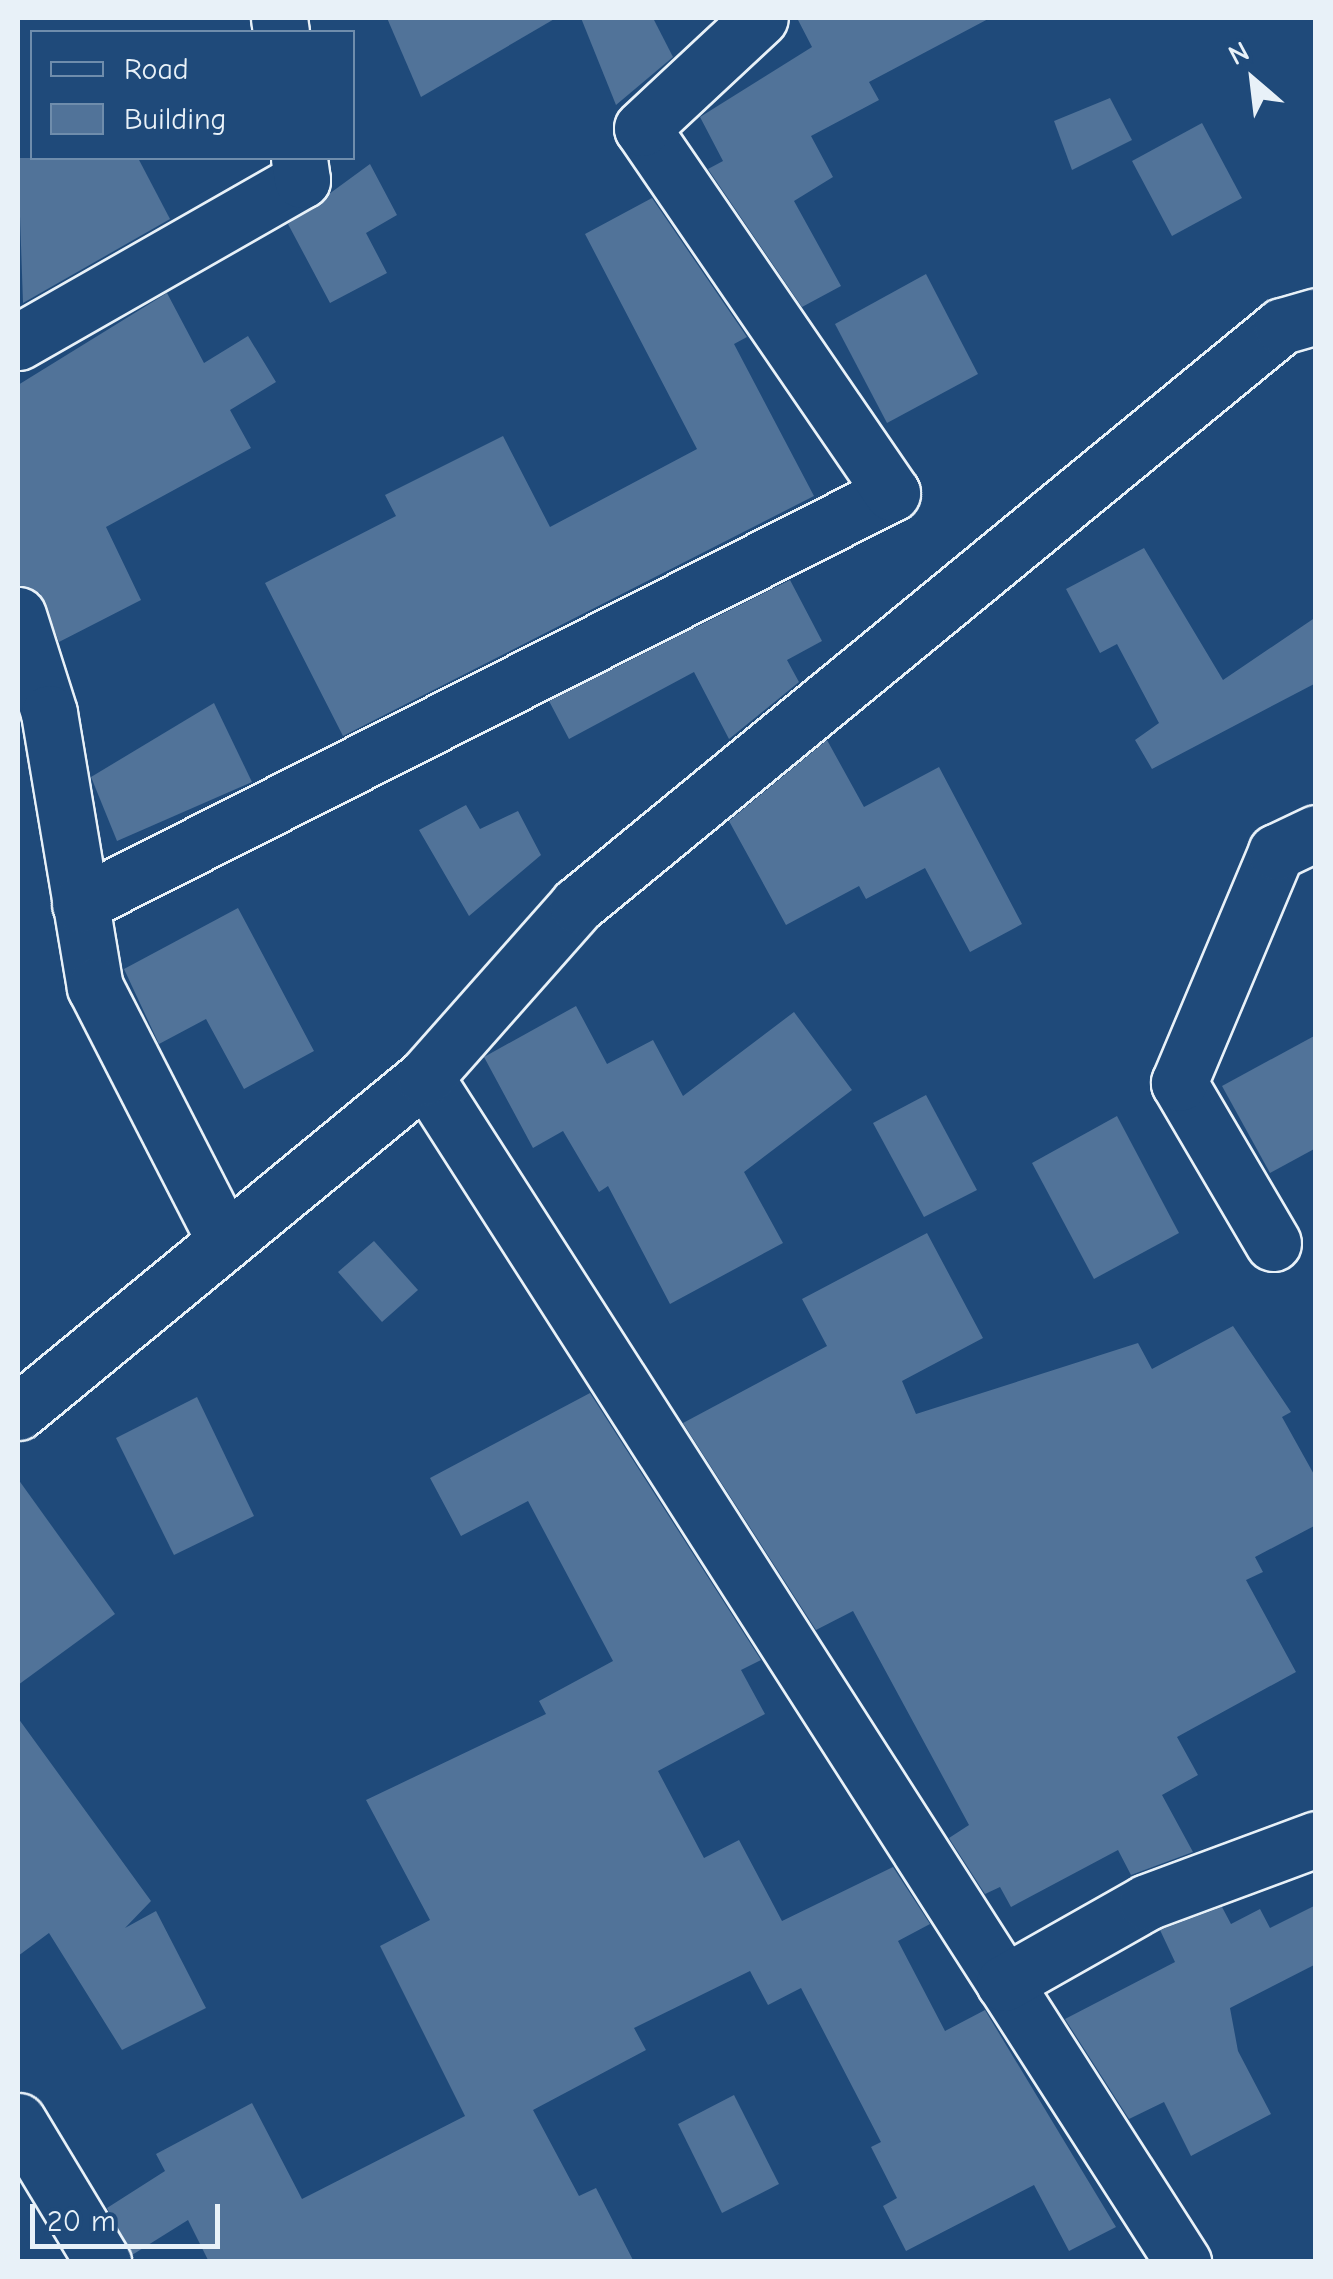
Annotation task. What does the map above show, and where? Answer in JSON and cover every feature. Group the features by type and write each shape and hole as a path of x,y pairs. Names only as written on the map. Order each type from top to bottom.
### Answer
{"street":[{"path":"80,904 892,494 642,128 760,18"},
{"path":"18,342 302,180 298,160"},
{"path":"18,1412 425,1077 577,905 1282,326 1316,316"},
{"path":"18,615 49,713 95,987 224,1242"},
{"path":"1273,1243 1179,1083 1276,852 1316,833"},
{"path":"425,1077 1184,2262"},
{"path":"1004,1983 1147,1902 1316,1839"},
{"path":"18,2121 103,2262"}],"building":[{"path":"387,18 556,18 421,97"},
{"path":"581,18 653,18 673,57 616,105"},
{"path":"797,18 990,18 869,82 879,100 811,136 833,177 794,201 841,286 802,307 708,169 723,161 700,117 812,47"},
{"path":"1110,98 1132,140 1072,170 1054,121"},
{"path":"1202,123 1242,198 1172,236 1132,161"},
{"path":"18,158 139,160 170,219 23,303"},
{"path":"370,164 397,215 366,233 387,273 330,303 288,224"},
{"path":"652,198 747,337 734,344 814,496 343,736 265,583 396,516 385,495 503,436 550,527 697,449 585,234"},
{"path":"926,274 978,374 887,423 835,324"},
{"path":"167,293 204,363 248,336 276,382 230,410 251,448 106,527 141,600 59,642 40,593 18,585 18,385"},
{"path":"1144,548 1223,680 1316,617 1316,683 1152,769 1135,740 1159,723 1117,644 1100,653 1066,589"},
{"path":"790,580 822,641 787,660 799,682 729,739 694,672 569,739 549,701"},
{"path":"214,703 252,782 117,841 91,777"},
{"path":"827,740 864,807 939,767 1022,924 970,952 925,868 866,899 859,886 786,925 729,821"},
{"path":"466,805 480,829 518,811 541,855 469,916 419,830"},
{"path":"238,908 314,1051 244,1089 206,1019 159,1044 124,969"},
{"path":"576,1006 607,1064 653,1040 683,1096 794,1012 852,1090 744,1172 783,1243 670,1304 608,1186 599,1192 563,1131 533,1148 484,1057"},
{"path":"1316,1035 1316,1148 1270,1173 1222,1086"},
{"path":"926,1095 977,1190 924,1217 873,1123"},
{"path":"1117,1116 1179,1233 1094,1279 1032,1163"},
{"path":"927,1233 983,1338 902,1381 916,1414 1138,1343 1152,1369 1233,1326 1291,1412 1282,1417 1316,1478 1316,1525 1255,1557 1263,1572 1246,1580 1296,1672 1177,1737 1198,1775 1162,1795 1193,1852 1131,1875 1118,1850 1011,1907 1000,1887 985,1894 949,1838 969,1825 853,1611 816,1630 683,1423 827,1346 802,1299"},
{"path":"374,1241 418,1290 382,1322 338,1272"},
{"path":"590,1393 761,1660 741,1670 765,1714 658,1771 704,1858 739,1840 782,1921 893,1867 930,1924 898,1941 945,2031 985,2010 1116,2227 1069,2251 1034,2185 906,2251 883,2206 897,2198 871,2147 881,2142 801,1988 768,2005 750,1971 634,2028 646,2050 533,2110 579,2196 596,2188 634,2262 209,2262 188,2220 132,2255 107,2208 165,2171 156,2154 252,2103 302,2199 465,2116 380,1946 430,1920 366,1800 546,1714 539,1701 613,1661 528,1501 461,1536 430,1478"},
{"path":"197,1397 254,1516 174,1555 116,1438"},
{"path":"18,1479 115,1614 18,1685"},
{"path":"18,1718 151,1901 125,1928 156,1911 206,2008 122,2050 49,1933 18,1956"},
{"path":"1316,1905 1316,1964 1230,2008 1238,2051 1271,2114 1191,2156 1164,2102 1129,2119 1065,2019 1175,1962 1160,1930 1222,1907 1231,1924 1260,1909 1270,1928"},
{"path":"734,2095 779,2184 722,2213 678,2124"}]}
